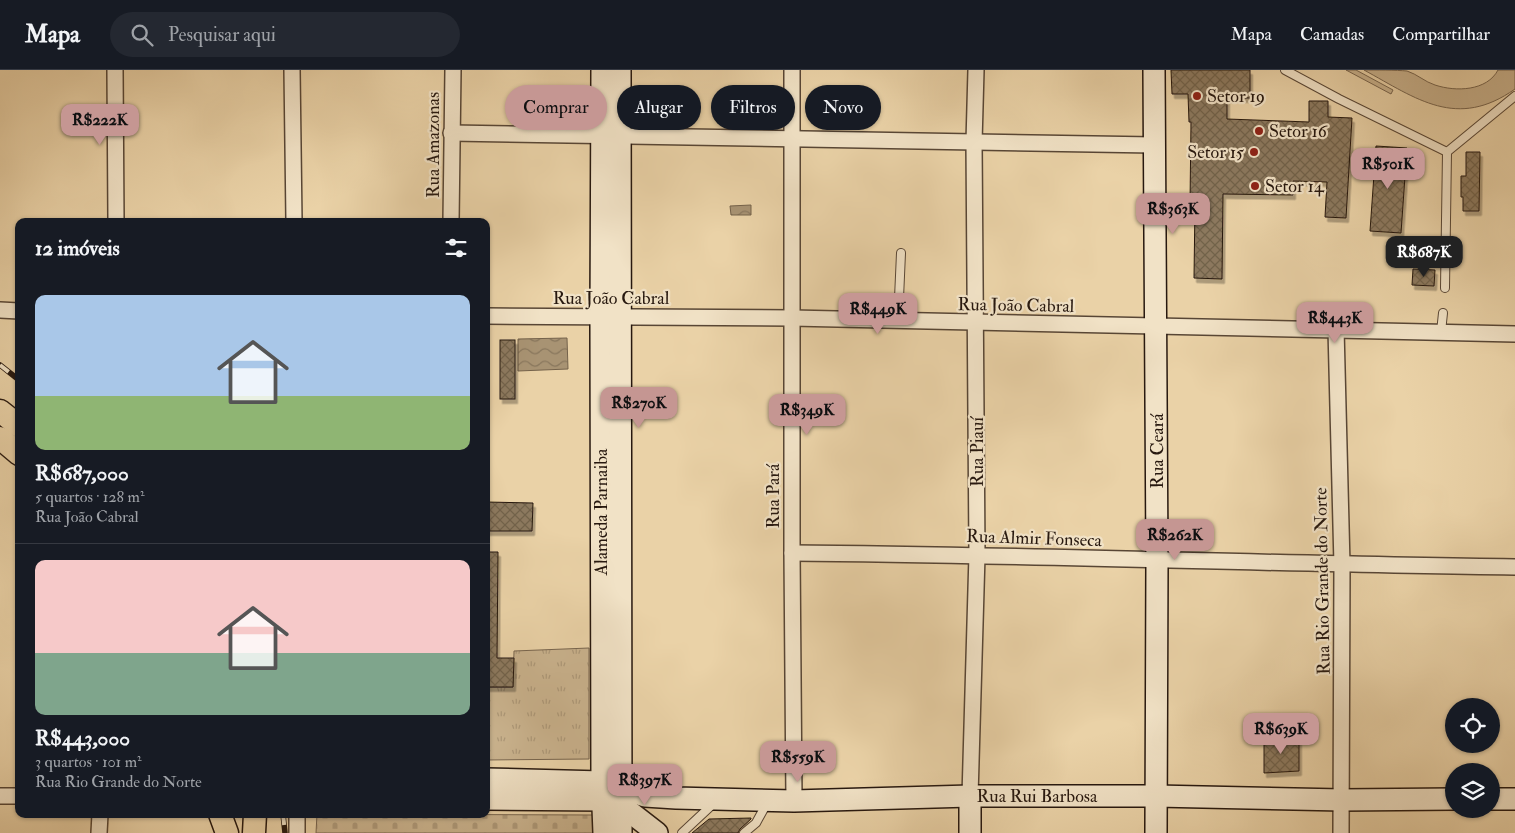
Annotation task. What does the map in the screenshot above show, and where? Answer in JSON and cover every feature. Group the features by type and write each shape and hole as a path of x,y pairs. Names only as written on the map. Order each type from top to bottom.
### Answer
{"main road":[{"name":"Alameda Parnaiba","path":"602,70 611,136 612,795 604,833"},
{"name":"Alameda Parnaiba","path":"611,136 620,70"},
{"name":"Rua Ceará","path":"1154,70 1157,560 1156,833"},
{"path":"0,410 15,423"},
{"path":"0,438 15,451"},
{"name":"Rua Rui Barbosa","path":"490,780 612,795"},
{"name":"Alameda Parnaiba","path":"612,795 621,833"},
{"path":"612,795 659,833"},
{"name":"Rua Rui Barbosa","path":"490,799 612,795 768,801 970,796 1156,796 1445,800"},
{"name":"Rua Piauí","path":"970,796 970,833"},
{"path":"659,833 659,822 662,813 667,805 676,798"},
{"path":"1500,799 1515,799"},
{"path":"221,818 227,833"},
{"path":"254,833 255,818"}],"street":[{"path":"115,70 116,218"},
{"path":"292,70 294,218"},
{"name":"Rua Amazonas","path":"451,218 453,70"},
{"name":"Rua Pará","path":"792,70 794,801"},
{"name":"Rua Piauí","path":"970,796 977,555 974,142 976,70"},
{"path":"451,133 1154,145"},
{"path":"0,310 15,311"},
{"name":"Rua João Cabral","path":"490,316 792,318 1515,334"},
{"name":"Rua Rio Grande do Norte","path":"1336,329 1342,565 1341,833"},
{"name":"Rua Almir Fonseca","path":"792,552 1342,565 1515,567"},
{"path":"0,796 15,796"},
{"path":"99,833 100,818"},
{"path":"297,818 297,833"}],"lane":[{"path":"1285,70 1339,99 1448,152"},
{"path":"1445,288 1448,152 1515,96"},
{"path":"898,321 900,253"},
{"path":"1441,332 1444,312"},
{"path":"682,833 718,800"},
{"path":"744,833 756,823 768,801"}],"green space":[{"path":"1346,70 1356,70 1393,90 1391,94"},
{"path":"1364,70 1407,71 1435,85 1461,89 1479,86 1493,77 1498,70 1515,70 1515,89 1494,101 1474,107 1456,109 1420,100"},
{"path":"589,648 589,759 490,760 490,687 513,687 514,651"},
{"path":"490,815 597,815 597,833 316,833 317,818 490,818"}],"water":[{"path":"751,205 751,215 731,215 730,206"},
{"path":"567,338 568,369 518,371 518,339"}],"building":[{"path":"1171,70 1250,70 1250,98 1227,98 1227,119 1309,122 1309,101 1328,101 1328,117 1352,118 1346,218 1325,217 1327,182 1293,181 1293,195 1223,194 1222,279 1194,278 1195,204 1190,203 1191,122 1189,122 1188,94 1172,94"},
{"path":"1376,146 1407,148 1401,233 1370,231"},
{"path":"1466,152 1480,152 1479,211 1463,211 1461,176 1466,176"},
{"path":"1413,269 1435,270 1434,286 1412,285"},
{"path":"500,340 515,340 515,399 500,399"},
{"path":"490,502 533,503 532,531 490,531"},
{"path":"490,552 498,552 497,658 514,658 513,687 490,687"},
{"path":"1264,737 1299,737 1299,771 1264,773"},
{"path":"751,818 738,833 692,833 709,819"}],"railway":[{"path":"0,365 15,377"},
{"path":"283,818 285,833"}],"place":[{"name":"Setor 19","path":"1197,96"},
{"name":"Setor 16","path":"1259,131"},
{"name":"Setor 15","path":"1254,152"},
{"name":"Setor 14","path":"1255,186"}]}
